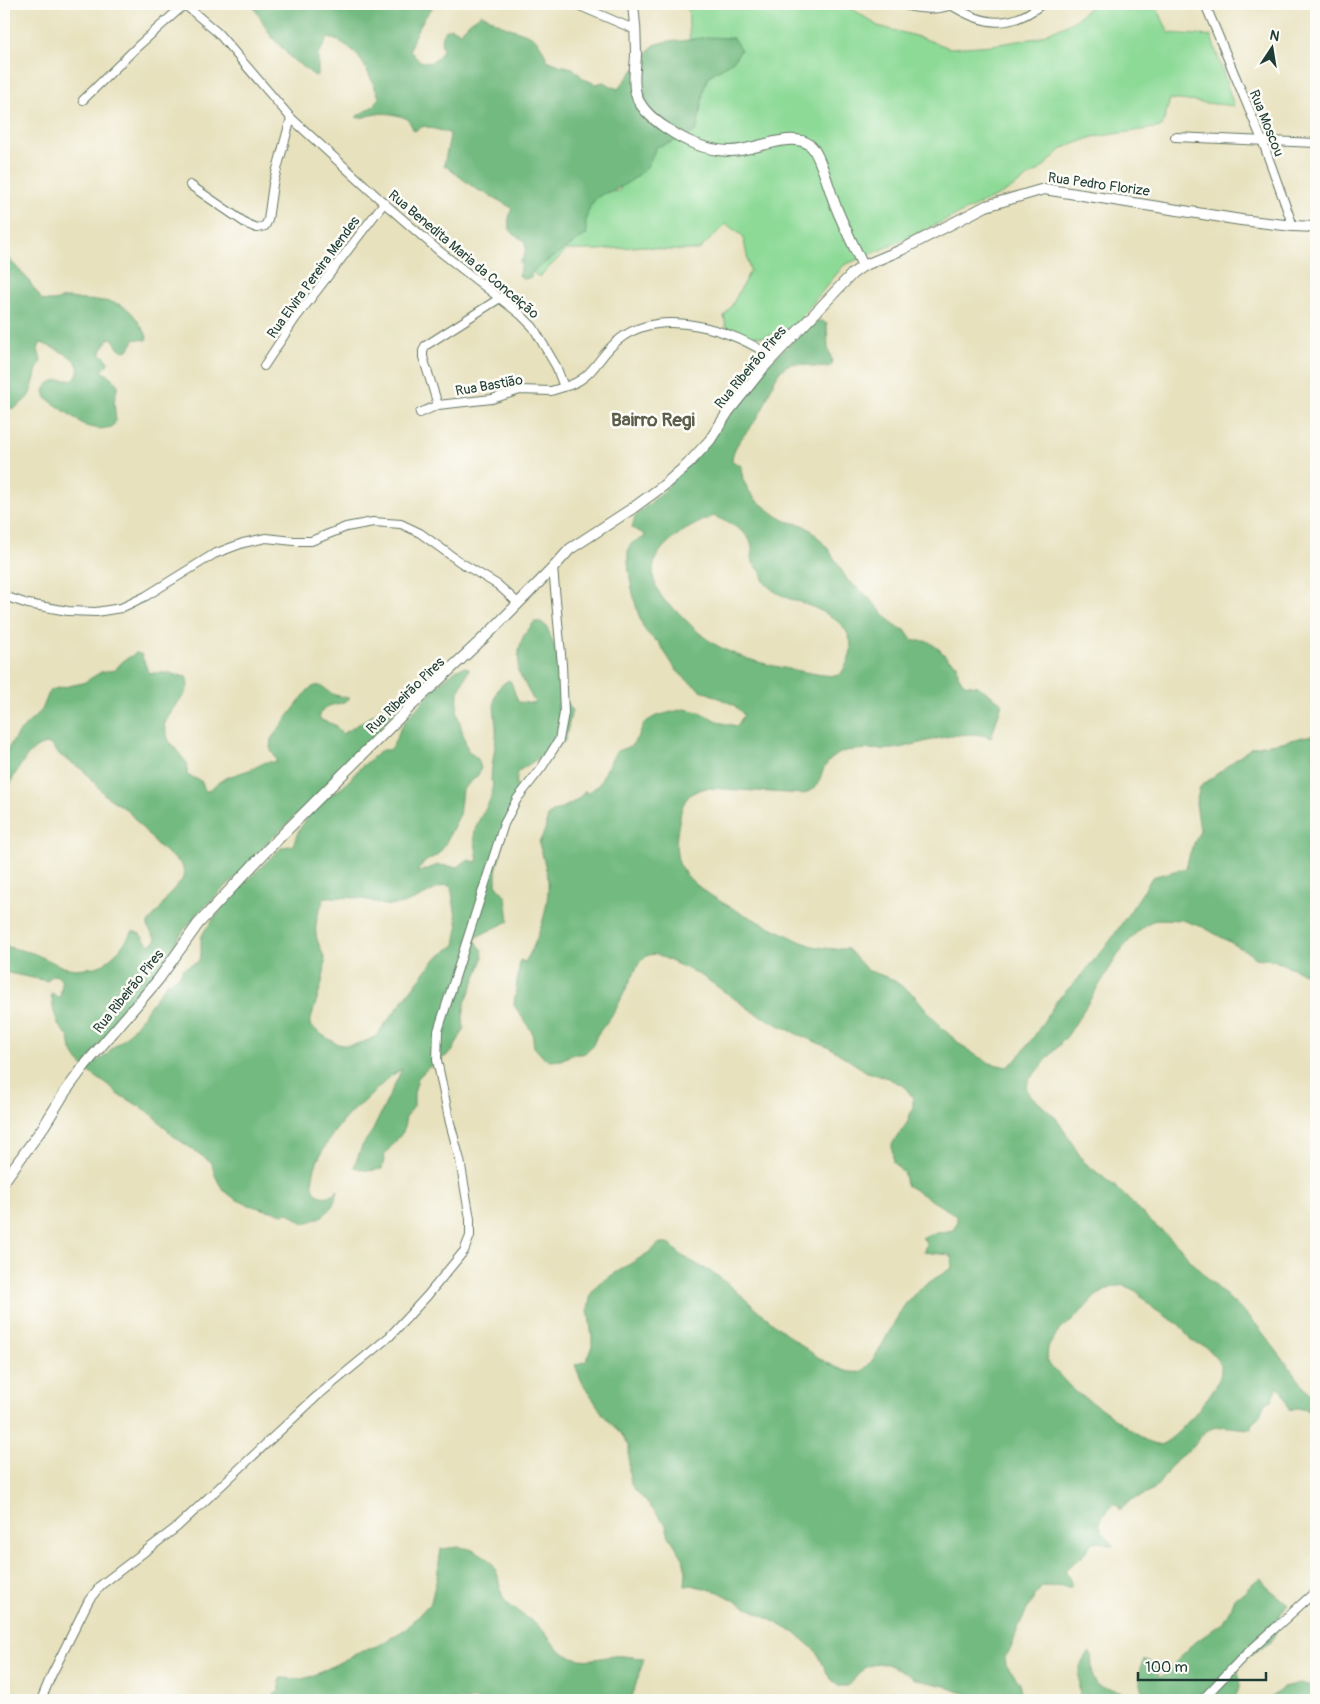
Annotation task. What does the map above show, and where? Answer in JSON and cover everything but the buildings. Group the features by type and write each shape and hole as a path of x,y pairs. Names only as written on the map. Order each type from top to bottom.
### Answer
{"street":[{"path":"83,100 138,46 185,4"},
{"name":"Rua Benedita Maria da Conceição","path":"185,4 218,33 291,118 384,204 438,250 520,314 533,327 556,366 564,387"},
{"path":"575,4 636,30"},
{"path":"633,4 636,30 633,80 636,96 642,108 658,123 679,137 698,146 730,151 792,139 803,141 811,146 817,154 836,208 863,266"},
{"path":"900,4 926,9 942,8 952,4 974,17 1008,22 1022,17 1042,4"},
{"name":"Rua Moscou","path":"1205,4 1262,140 1293,226"},
{"path":"190,185 247,224 257,228 264,226 268,220 274,177 291,118"},
{"path":"1175,137 1316,143"},
{"name":"Rua Pedro Florize","path":"863,266 909,246 986,206 1044,189 1241,220 1316,227"},
{"name":"Rua Elvira Pereira Mendes","path":"264,366 295,319 384,204"},
{"name":"Rua Ribeirão Pires","path":"4,1181 33,1142 64,1092 158,980 198,924 290,827 412,705 456,665 554,568 570,549 664,486 688,464 710,440 728,412 773,358 852,274 863,266"},
{"path":"438,405 422,351 425,346 500,298"},
{"path":"564,387 580,382 621,338 639,328 655,324 681,323 712,329 740,338 758,347 773,358"},
{"name":"Rua Bastião","path":"420,413 438,405 492,399 520,390 551,391 564,387"},
{"path":"4,596 28,604 68,611 96,612 121,608 146,596 214,554 243,543 266,538 311,541 346,527 373,522 401,524 420,533 460,562 498,585 518,603"},
{"path":"41,1700 89,1600 102,1585 177,1527 209,1499 236,1470 316,1396 390,1336 427,1296 464,1251 470,1236 470,1219 460,1160 437,1060 438,1031 504,824 518,799 559,740 564,713 554,568"},
{"path":"1202,1700 1243,1657 1316,1591"}],"green space":[{"path":"252,4 435,4 416,32 410,50 418,59 426,63 435,60 443,50 441,40 447,30 451,28 460,32 482,14 504,26 532,37 544,51 547,60 573,68 584,79 596,84 603,82 618,89 654,45 668,41 708,37 733,38 741,50 733,61 709,76 704,88 697,130 685,138 656,147 649,164 641,173 594,201 588,211 587,234 537,268 531,274 531,278 523,279 519,275 526,248 524,240 514,234 509,227 512,208 476,189 444,165 449,133 424,126 414,131 408,119 392,114 380,113 357,118 357,116 375,105 379,97 366,69 355,53 339,41 328,38 318,55 318,74 315,76 292,59 271,36"},
{"path":"688,4 845,4 878,26 950,48 993,45 1037,38 1074,21 1093,4 1155,4 1169,33 1211,36 1234,106 1170,99 1162,127 1093,137 1063,148 1041,169 1004,193 879,251 844,265 793,327 763,337 742,334 726,326 724,316 750,271 743,236 726,224 699,250 663,250 643,246 599,250 567,250 539,277 519,263 568,198 619,191 690,49"},
{"path":"4,254 26,277 42,300 51,301 69,298 116,303 134,315 143,329 147,340 135,339 128,350 125,351 118,348 113,339 109,338 101,351 101,354 107,359 108,363 102,371 118,385 114,402 116,421 112,427 100,429 86,426 46,398 44,391 49,384 56,381 73,380 78,373 78,367 70,357 42,343 38,349 41,361 28,397 15,408 4,409"},
{"path":"817,321 827,324 828,348 833,364 818,367 796,364 789,365 783,369 774,381 754,423 735,449 732,461 741,466 743,480 756,500 786,521 803,525 812,531 829,550 848,581 864,593 895,626 905,630 912,640 928,641 948,659 957,664 958,675 964,684 978,686 1002,703 991,738 981,735 956,735 893,749 844,751 828,762 814,788 803,794 709,788 693,793 686,800 681,810 676,846 679,863 685,873 695,883 723,903 802,942 824,948 848,949 867,970 892,979 915,996 941,1027 967,1050 989,1063 1007,1067 1015,1061 1033,1038 1058,999 1078,979 1110,941 1152,877 1186,868 1200,830 1196,803 1200,787 1252,747 1316,734 1316,978 1273,960 1255,958 1203,927 1182,920 1159,919 1150,922 1136,933 1121,950 1068,1035 1029,1080 1026,1087 1030,1095 1056,1118 1084,1162 1117,1188 1151,1222 1179,1246 1195,1266 1256,1324 1316,1402 1316,1412 1297,1408 1289,1410 1283,1392 1278,1387 1272,1400 1265,1403 1260,1415 1251,1425 1251,1429 1218,1427 1208,1430 1192,1448 1178,1458 1153,1489 1131,1500 1120,1510 1118,1505 1114,1504 1099,1523 1102,1531 1114,1546 1098,1541 1092,1543 1082,1556 1065,1570 1071,1582 1071,1587 1042,1586 1026,1612 1012,1647 1005,1657 1006,1665 1020,1683 1020,1693 1031,1696 1033,1700 979,1700 971,1695 945,1686 915,1679 892,1666 878,1663 864,1668 848,1686 838,1686 829,1677 817,1652 795,1633 719,1592 692,1585 685,1586 686,1571 683,1558 669,1536 665,1523 631,1485 629,1446 622,1435 604,1416 582,1382 575,1365 586,1361 592,1349 588,1309 591,1294 599,1283 648,1253 660,1243 669,1243 681,1255 716,1275 729,1285 787,1335 809,1351 830,1364 848,1371 861,1371 867,1366 879,1350 907,1302 922,1287 952,1268 950,1255 924,1252 926,1242 922,1238 930,1234 953,1230 957,1222 956,1216 906,1185 904,1174 893,1162 892,1144 907,1123 913,1107 913,1098 905,1087 888,1078 867,1072 832,1049 755,1013 702,976 658,955 652,954 647,956 639,963 615,1011 597,1035 593,1045 585,1053 573,1054 561,1060 550,1061 543,1057 534,1047 532,1032 514,1005 520,960 525,962 530,954 542,923 547,901 546,867 539,843 545,830 548,815 574,802 585,790 585,793 587,793 599,785 617,751 631,746 639,735 644,723 656,716 684,709 699,712 722,723 737,726 744,715 734,705 699,689 688,681 677,671 660,643 645,630 638,614 632,589 628,554 632,543 645,537 644,534 632,528 635,516 664,491 763,369","holes":["714,516 742,531 750,540 753,563 760,571 765,583 781,595 810,606 833,618 841,625 847,633 851,651 840,675 825,675 787,669 736,655 703,636 664,600 655,584 653,570 656,558 675,537","1123,1285 1136,1291 1154,1309 1180,1325 1191,1341 1207,1347 1221,1365 1217,1384 1202,1405 1184,1427 1166,1442 1159,1445 1148,1442 1075,1392 1047,1360 1048,1347 1061,1328 1072,1321 1096,1296 1110,1288"]},
{"path":"534,622 541,622 547,627 556,651 563,697 572,710 565,741 517,772 516,798 496,871 496,884 506,897 509,921 478,936 475,940 482,950 483,957 465,1003 464,1029 452,1052 428,1068 418,1078 414,1093 414,1106 406,1117 403,1132 385,1154 382,1169 368,1171 354,1167 362,1146 373,1130 402,1069 387,1079 352,1111 323,1150 315,1168 313,1177 314,1188 316,1192 324,1196 333,1194 338,1190 330,1209 326,1213 317,1219 303,1223 289,1213 284,1214 248,1205 229,1194 221,1186 215,1176 212,1163 172,1135 153,1115 118,1095 111,1087 84,1069 107,1055 112,1048 124,1039 166,984 178,977 184,968 198,962 201,954 201,938 205,930 233,894 281,848 293,845 299,830 318,803 343,787 360,768 382,750 392,748 405,721 441,682 457,669 466,667 469,669 458,693 457,713 468,751 478,759 481,768 478,775 462,790 459,816 443,848 437,855 423,863 417,872 438,865 458,867 467,860 477,862 474,839 475,830 490,800 493,782 491,781 491,775 496,729 494,706 497,691 509,680 518,702 535,703 518,671 519,650 523,637","holes":["447,885 451,887 458,928 455,945 435,959 376,1036 358,1044 343,1045 331,1040 310,1026 325,969 325,961 316,936 316,925 325,897 357,898 391,905 413,900 442,886"]},
{"path":"136,653 141,654 149,673 169,673 186,677 188,686 186,691 164,725 169,741 187,763 187,775 201,781 206,792 225,778 266,762 276,762 270,748 271,739 312,687 319,686 335,695 349,698 342,703 325,708 319,716 321,720 335,725 342,734 395,703 397,705 352,761 265,845 189,924 154,978 108,1032 84,1067 71,1050 69,1037 59,1026 54,1012 51,993 60,998 62,983 60,978 55,975 51,976 47,981 4,972 4,946 33,953 63,967 75,969 96,967 104,964 120,949 133,931 140,934 149,945 155,942 156,939 148,928 148,923 182,880 184,874 183,867 158,846 127,810 106,796 84,771 60,755 50,744 42,745 28,755 16,772 4,797 4,755 18,733 42,710 50,690 83,683 101,672 115,670 123,661"},
{"path":"459,1547 478,1552 489,1560 496,1570 501,1593 506,1602 537,1625 562,1652 586,1660 618,1656 644,1658 631,1700 269,1700 280,1689 279,1681 281,1678 302,1679 313,1676 356,1654 379,1645 406,1629 431,1602 441,1549"},
{"path":"1261,1578 1266,1586 1288,1604 1280,1615 1277,1630 1271,1642 1247,1657 1237,1668 1239,1685 1237,1693 1232,1700 1146,1700 1139,1675 1144,1660 1149,1661 1157,1669 1159,1677 1161,1677 1189,1647 1222,1623 1234,1598 1244,1593 1250,1585"},
{"path":"1089,1652 1091,1654 1093,1678 1097,1685 1120,1691 1130,1700 1080,1700 1080,1668"},
{"path":"1300,1684 1316,1688 1316,1700 1267,1700 1283,1688"}],"district":[{"name":"Bairro Regi","path":"653,419"}]}
